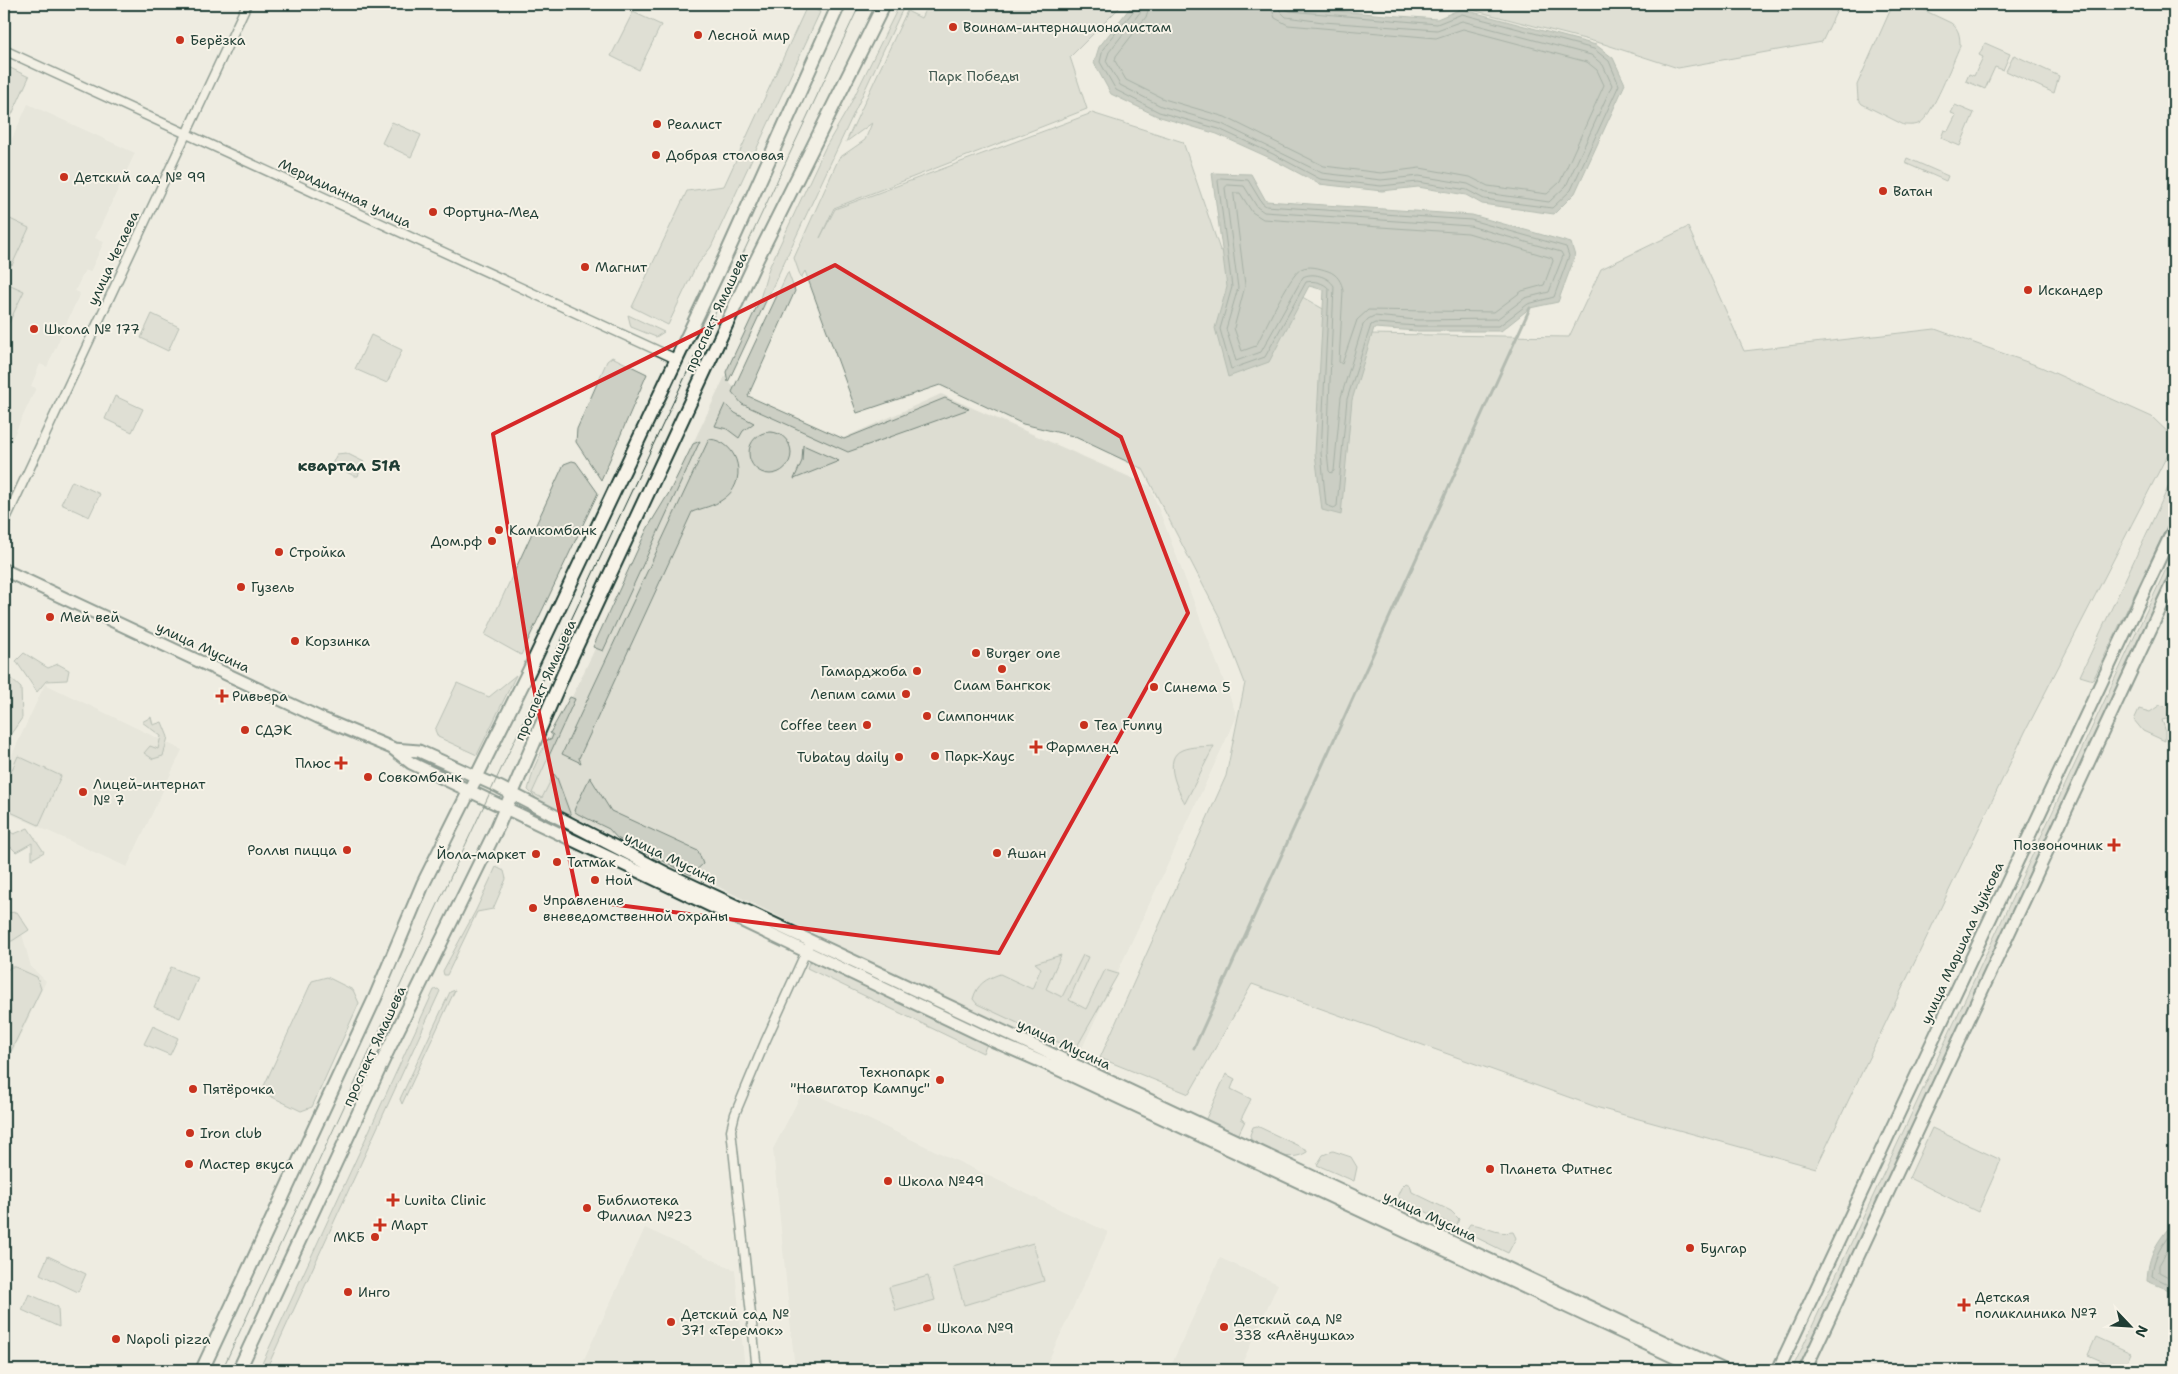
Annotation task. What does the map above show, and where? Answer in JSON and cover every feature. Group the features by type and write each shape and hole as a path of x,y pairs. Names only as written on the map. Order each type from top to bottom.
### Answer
{"main road":[{"name":"проспект Ямашева","path":"202,1370 375,998 424,884 727,253 839,4"},
{"name":"проспект Ямашева","path":"239,1370 386,1054 452,922 568,664 755,263 884,4"}],"street":[{"name":"улица Четаева","path":"4,523 246,4"},
{"name":"Меридианная улица","path":"4,50 676,358"},
{"name":"улица Маршала Чуйкова","path":"1778,1370 2174,528"},
{"name":"улица Мусина","path":"4,570 291,704 392,748 412,762 505,807 1724,1370"},
{"path":"1805,1370 2174,579"},
{"name":"улица Мусина","path":"392,748 415,749 477,777 996,1042 1052,1066 1702,1370"},
{"path":"757,1370 731,1130 735,1114 765,1042 808,946"}],"highlighted area":[{"path":"835,265 1121,437 1188,613 999,953 578,900 532,679 493,434"}],"shaded area":[{"path":"28,104 135,153 95,238 104,242 90,272 85,270 75,291 80,293 47,367 40,364 31,386 36,388 7,450 4,449 4,156"},
{"path":"727,372 728,381 745,399 837,441 941,394 1150,486 1237,716 1076,1061 540,800 529,790 551,733 571,699"},
{"name":"Лицей-интернат № 7","path":"45,684 182,750 127,867 4,811 4,772"},
{"path":"4,925 22,934 31,967 46,981 4,1070"},
{"name":"Школа №49","path":"804,1089 1108,1232 1044,1370 795,1370 773,1149"},
{"name":"Детский сад № 371 «Теремок»","path":"645,1228 735,1270 745,1370 579,1370"},
{"name":"Детский сад № 338 «Алёнушка»","path":"1220,1258 1278,1284 1239,1370 1169,1370"}],"green space":[{"path":"900,4 905,4 728,382 726,372 759,302 769,268 825,148 849,107"},
{"name":"Парк Победы","path":"928,4 1123,4 1070,57 1087,109 834,208 820,238 835,209 1092,113 1183,142 1220,250 1367,334 1569,337 1601,269 1688,227 1744,351 1935,329 2041,367 2152,417 2174,438 2174,442 2026,730 1816,1168 1599,1108 1252,984 1189,1094 1100,1058 1226,776 1245,683 1219,616 1143,469 1073,436 1023,424 940,385 857,413 805,271 801,278 794,258 839,158 865,140 872,123 846,142 907,11 921,18"},
{"path":"1347,4 1840,4 1822,42 1678,68 1604,44 1461,7"},
{"path":"1911,4 1951,23 1959,33 1960,46 1936,100 1925,118 1918,124 1904,125 1862,104 1858,99 1857,85 1890,11 1900,5"},
{"path":"807,6 820,12 711,247 695,268 668,325 632,307 687,191 724,186"},
{"path":"633,12 661,25 639,70 611,56"},
{"path":"1985,43 2010,54 2003,70 1995,67 1985,89 1966,81 1969,74 1974,76 1983,57 1979,55"},
{"path":"2014,55 2059,76 2054,93 2006,71"},
{"path":"4,65 29,77 4,132"},
{"path":"1955,105 1974,113 1960,146 1941,138 1944,130 1948,131 1956,115 1951,113"},
{"path":"392,122 421,135 411,157 382,143"},
{"path":"1907,158 1948,176 1946,181 1905,163"},
{"path":"8,218 29,228 12,265 4,261 4,228"},
{"path":"788,272 795,291 748,396 844,439 945,398 969,409 848,452 742,404 732,392"},
{"path":"4,282 24,291 7,327 4,326"},
{"path":"152,314 179,327 168,351 141,338"},
{"path":"628,315 664,332 656,337 631,327"},
{"path":"371,335 402,350 387,383 355,369"},
{"path":"612,357 647,374 601,480 576,442 577,429 607,361"},
{"path":"115,396 143,409 132,432 105,419"},
{"path":"725,404 735,413 754,423 743,431 739,438 727,429 715,426"},
{"path":"774,432 782,435 788,441 791,453 788,465 782,471 766,474 758,471 752,465 749,449 752,441 758,435"},
{"path":"709,439 720,442 728,447 734,455 738,474 736,484 730,493 719,502 692,512 579,758 581,763 562,754"},
{"path":"700,441 603,651 593,647 647,529 670,491 693,444"},
{"path":"803,445 839,461 794,479 802,461"},
{"path":"346,453 364,462 358,476 354,476 332,464 337,454"},
{"path":"572,461 576,462 598,493 521,655 485,635 564,464"},
{"path":"2174,475 2174,512 2093,680 2080,676"},
{"path":"72,481 100,494 89,517 61,504"},
{"path":"2174,552 2174,565 1800,1366 1796,1368 1794,1367 1795,1363"},
{"path":"24,653 48,668 58,664 69,670 67,680 46,681 37,692 16,661"},
{"path":"516,675 477,755 438,737 435,730 457,683 489,697"},
{"path":"10,678 21,688 22,718 6,741 4,741 4,682"},
{"path":"570,697 575,699 532,793 542,798 554,774 571,816 539,801 528,790 534,768 547,739 551,740 553,735 550,733"},
{"path":"2160,705 2172,708 2171,718 2162,720 2165,729 2165,741 2143,731 2134,720 2139,709 2150,712"},
{"path":"151,717 153,725 162,722 168,737 163,756 153,759 144,753 150,746 158,749 161,736 142,722"},
{"path":"1214,746 1185,803 1173,775 1173,760 1176,754 1182,750 1194,747"},
{"path":"18,756 61,776 39,825 4,809 4,788"},
{"path":"590,777 611,811 698,851 703,864 691,875 617,838 609,829 574,811"},
{"path":"28,828 44,852 32,859 32,843 16,852 4,840 5,829 14,834"},
{"path":"496,867 504,871 506,879 493,909 477,912 447,975 444,975 443,971 476,910"},
{"path":"17,912 29,930 12,941 4,941 4,913"},
{"path":"1061,955 1046,989 1062,997 1083,955 1088,957 1069,1000 1086,1009 1105,970 1118,974 1075,1050 977,1004 973,999 977,989 983,983 1000,974 1032,989 1041,968 1035,963"},
{"path":"810,960 987,1044 983,1053 807,968"},
{"path":"10,967 15,967 37,977 41,989 11,1051 4,1052 4,974"},
{"path":"171,967 198,978 180,1018 154,1007"},
{"path":"327,977 353,990 359,1003 312,1107 301,1111 266,1094 264,1086 312,981"},
{"path":"438,989 440,991 266,1370 259,1370 434,990"},
{"path":"455,990 402,1104 400,1099 450,992"},
{"path":"153,1026 178,1038 170,1055 144,1044"},
{"path":"1226,1074 1235,1079 1231,1089 1251,1099 1241,1119 1245,1121 1239,1133 1235,1135 1205,1121"},
{"path":"1257,1126 1307,1150 1307,1152 1293,1157 1279,1155 1252,1144 1250,1135 1253,1127"},
{"path":"1932,1128 2001,1160 1978,1212 1909,1178"},
{"path":"1333,1151 1351,1157 1357,1167 1354,1181 1317,1165 1323,1155"},
{"path":"1406,1183 1410,1185 1412,1192 1451,1211 1459,1219 1456,1227 1397,1197 1401,1188"},
{"path":"1470,1224 1506,1233 1513,1232 1516,1238 1508,1253 1465,1232"},
{"path":"1033,1243 1044,1281 964,1305 953,1267"},
{"path":"48,1256 86,1274 78,1292 40,1274"},
{"path":"928,1276 935,1300 896,1311 889,1287"},
{"path":"29,1294 58,1307 59,1327 22,1310"},
{"path":"2096,1337 2131,1353 2123,1370 2088,1355"}],"water":[{"path":"1133,4 1270,4 1437,19 1461,9 1596,45 1613,58 1625,84 1575,193 1554,214 1482,204 1466,195 1418,187 1382,191 1319,184 1270,158 1217,134 1157,116 1111,94 1094,63 1099,47"},
{"path":"1212,173 1251,174 1266,201 1472,215 1571,243 1575,256 1558,302 1530,308 1501,331 1417,331 1374,328 1352,400 1341,515 1322,510 1315,453 1324,290 1309,286 1269,362 1228,377 1215,328 1227,287"},
{"path":"2174,1222 2174,1292 2147,1281 2149,1263 2154,1249"}],"waterway":[{"path":"1194,1048 1530,308"}],"tram line":[{"path":"222,1370 457,863 860,4"}],"place":[{"name":"Воинам-интернационалистам","path":"953,27"},
{"name":"Лесной мир","path":"698,35"},
{"name":"Берёзка","path":"180,40"},
{"name":"Реалист","path":"657,124"},
{"name":"Добрая столовая","path":"656,155"},
{"name":"Детский сад № 99","path":"64,177"},
{"name":"Ватан","path":"1883,191"},
{"name":"Фортуна-Мед","path":"433,212"},
{"name":"Магнит","path":"585,267"},
{"name":"Искандер","path":"2028,290"},
{"name":"Школа № 177","path":"34,329"},
{"name":"Камкомбанк","path":"499,530"},
{"name":"Дом.рф","path":"492,541"},
{"name":"Стройка","path":"279,552"},
{"name":"Гузель","path":"241,587"},
{"name":"Мей вей","path":"50,617"},
{"name":"Корзинка","path":"295,641"},
{"name":"Burger one","path":"976,653"},
{"name":"Сиам Бангкок","path":"1002,669"},
{"name":"Гамарджоба","path":"917,671"},
{"name":"Синема 5","path":"1154,687"},
{"name":"Лепим сами","path":"906,694"},
{"name":"Ривьера","path":"222,696"},
{"name":"Симпончик","path":"927,716"},
{"name":"Coffee teen","path":"867,725"},
{"name":"Tea Funny","path":"1084,725"},
{"name":"СДЭК","path":"245,730"},
{"name":"Фармленд","path":"1036,747"},
{"name":"Парк-Хаус","path":"935,756"},
{"name":"Tubatay daily","path":"899,757"},
{"name":"Плюс","path":"341,763"},
{"name":"Совкомбанк","path":"368,777"},
{"name":"Лицей-интернат № 7","path":"83,792"},
{"name":"Позвоночник","path":"2114,845"},
{"name":"Роллы пицца","path":"347,850"},
{"name":"Ашан","path":"997,853"},
{"name":"Йола-маркет","path":"536,854"},
{"name":"Татмак","path":"557,862"},
{"name":"Ной","path":"595,880"},
{"name":"Управление вневедомственной охраны","path":"533,908"},
{"name":"Технопарк \"Навигатор Кампус\"","path":"940,1080"},
{"name":"Пятёрочка","path":"193,1089"},
{"name":"Iron club","path":"190,1133"},
{"name":"Мастер вкуса","path":"189,1164"},
{"name":"Планета Фитнес","path":"1490,1169"},
{"name":"Школа №49","path":"888,1181"},
{"name":"Lunita Clinic","path":"393,1200"},
{"name":"Библиотека Филиал №23","path":"587,1208"},
{"name":"Март","path":"380,1225"},
{"name":"МКБ","path":"375,1237"},
{"name":"Булгар","path":"1690,1248"},
{"name":"Инго","path":"348,1292"},
{"name":"Детская поликлиника №7","path":"1964,1305"},
{"name":"Детский сад № 371 «Теремок»","path":"671,1322"},
{"name":"Детский сад № 338 «Алёнушка»","path":"1224,1327"},
{"name":"Школа №9","path":"927,1328"},
{"name":"Napoli pizza","path":"116,1339"}],"district":[{"name":"квартал 51А","path":"349,465"}]}
